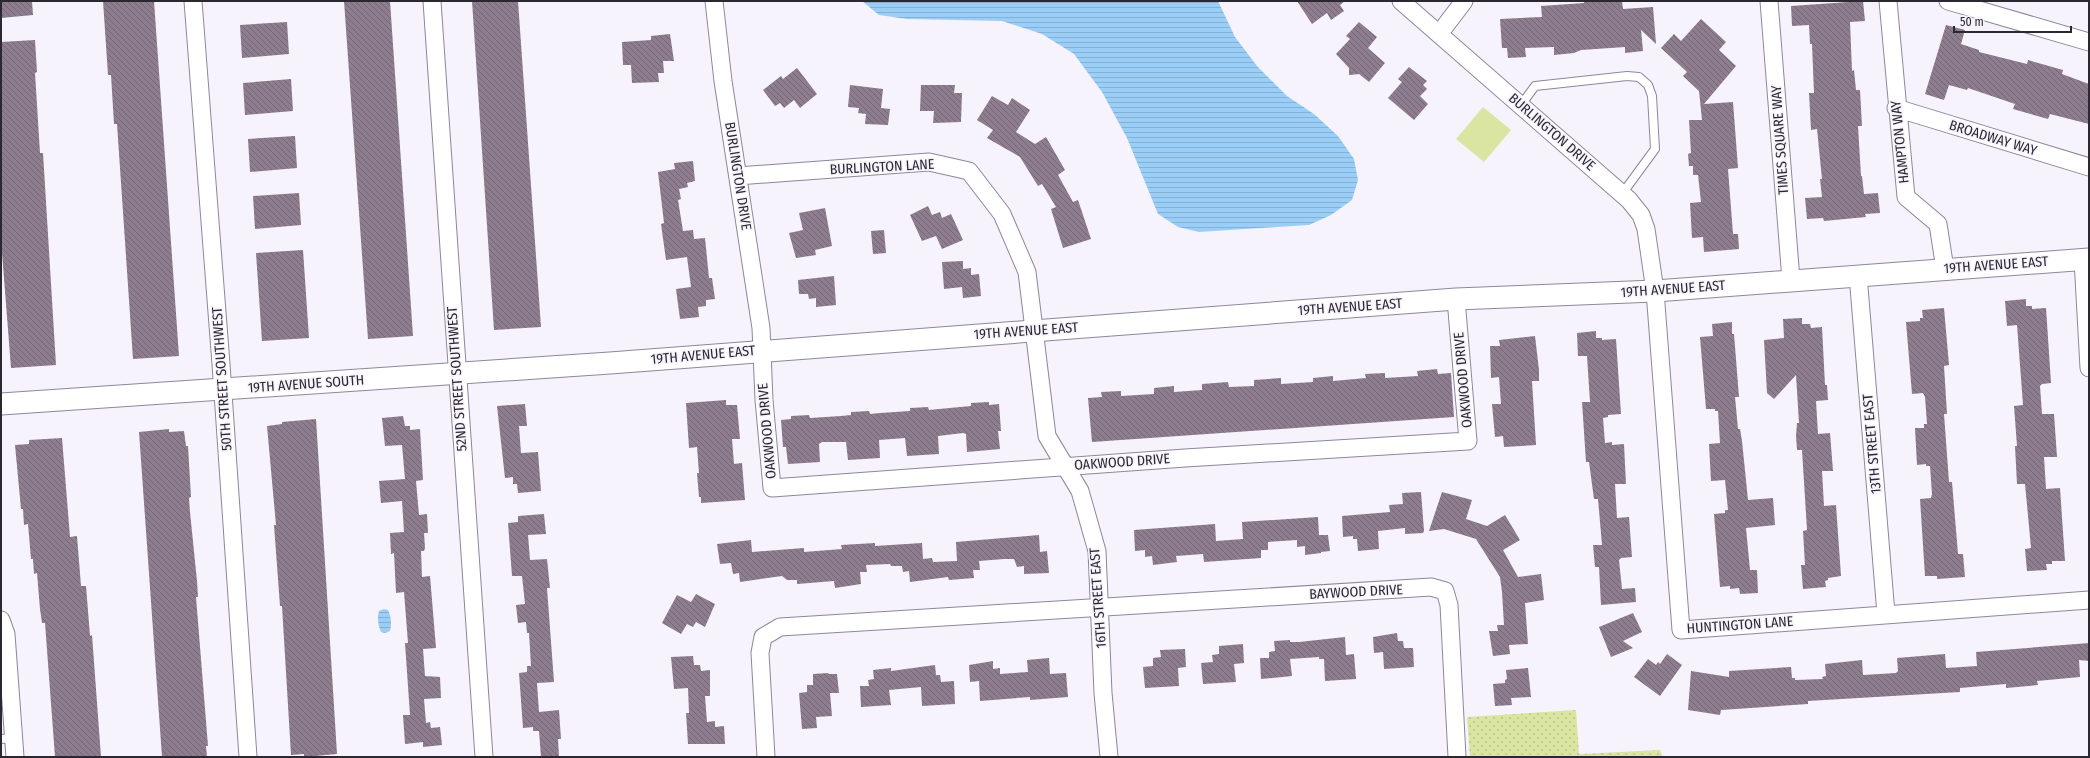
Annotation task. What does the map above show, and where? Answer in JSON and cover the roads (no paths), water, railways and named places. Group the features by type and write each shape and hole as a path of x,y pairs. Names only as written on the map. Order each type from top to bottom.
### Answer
{"street":[{"name":"50TH STREET SOUTHWEST","path":"193,1 223,390 248,757"},
{"name":"52ND STREET SOUTHWEST","path":"432,1 484,757"},
{"name":"BURLINGTON DRIVE","path":"714,1 723,81 761,328 762,350"},
{"name":"BURLINGTON DRIVE","path":"1401,1 1622,194 1641,215 1646,229 1655,291"},
{"path":"1439,34 1464,1"},
{"name":"TIMES SQUARE WAY","path":"1769,1 1791,280"},
{"name":"HAMPTON WAY","path":"1888,1 1896,108 1906,197 1938,224 1945,269"},
{"path":"1948,1 2089,42"},
{"name":"BROADWAY WAY","path":"1896,108 2089,167"},
{"name":"BURLINGTON LANE","path":"738,176 929,162 970,171 1002,214 1027,272 1033,330"},
{"path":"2086,259 2089,368"},
{"name":"19TH AVENUE EAST","path":"610,363 762,350 1456,299 1655,291 2086,259"},
{"name":"13TH STREET EAST","path":"1858,275 1886,614"},
{"name":"HUNTINGTON LANE","path":"1655,291 1681,630 2089,600"},
{"name":"OAKWOOD DRIVE","path":"762,350 764,400 772,488 1065,466 1468,441 1456,299"},
{"name":"16TH STREET EAST","path":"1033,330 1047,436 1080,491 1097,552 1103,693 1109,757"},
{"name":"19TH AVENUE SOUTH","path":"1,404 610,363"},
{"name":"BAYWOOD DRIVE","path":"1099,608 1431,587 1445,591 1449,605 1457,757"},
{"path":"766,757 760,653 763,637 780,627 1099,608"},
{"path":"1,620 6,634 5,681 8,738 15,757"}],"lane":[{"path":"1521,105 1535,86 1627,76 1639,77 1648,85 1652,96 1655,149 1622,194"}],"water":[{"path":"862,1 1218,1 1235,37 1257,66 1287,96 1314,114 1338,136 1354,159 1358,180 1352,200 1331,215 1309,225 1199,232 1178,227 1158,214 1127,138 1102,92 1074,54 1042,34 1002,21 907,19 879,15"},
{"path":"384,609 388,610 391,623 390,631 385,633 381,632 378,619 379,611"}]}
